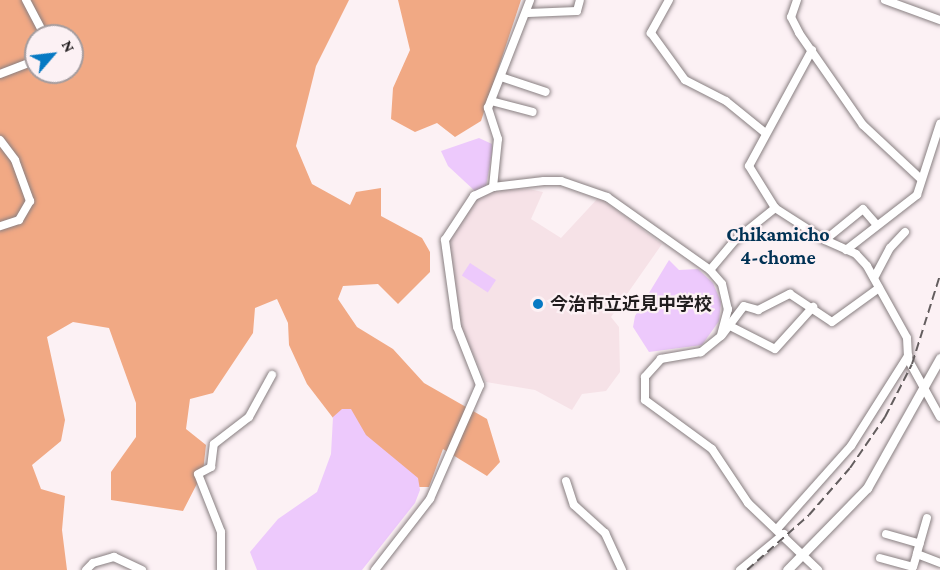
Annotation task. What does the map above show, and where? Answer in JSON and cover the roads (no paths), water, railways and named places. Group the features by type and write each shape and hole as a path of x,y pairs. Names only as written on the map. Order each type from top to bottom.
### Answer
{"street":[{"path":"26,0 39,24"},
{"path":"493,187 498,139 487,116 491,101 528,13 530,0"},
{"path":"528,13 577,11 580,0"},
{"path":"669,0 651,33 685,80 726,101 764,132"},
{"path":"797,0 791,17 863,125 921,179"},
{"path":"885,0 940,20"},
{"path":"812,50 764,132 749,166 775,208 825,240 856,254 874,278 907,338 908,356 940,417"},
{"path":"0,74 24,65"},
{"path":"501,77 546,92"},
{"path":"491,101 533,112"},
{"path":"846,250 876,224 917,195 940,124"},
{"path":"0,140 15,160 30,201 19,220 0,226"},
{"path":"375,570 430,499 480,385 457,327 445,240 467,202 493,187 544,181 583,188 607,197 710,270 726,296 721,336"},
{"path":"710,270 734,241 775,208"},
{"path":"825,240 863,208 876,224"},
{"path":"874,278 890,248 905,232"},
{"path":"818,570 781,532 748,503 712,449 645,400 645,377 662,358 701,352 732,327 744,306 758,310 790,294 832,322 879,288"},
{"path":"732,327 775,349 813,308"},
{"path":"740,570 781,532 850,446 908,356"},
{"path":"787,570 805,556 867,488 940,358"},
{"path":"221,570 221,532 198,474 211,467 214,444 249,417 272,375"},
{"path":"566,482 574,505 605,533 622,570"},
{"path":"880,558 913,569 927,518"},
{"path":"886,534 920,544"},
{"path":"917,554 940,563"},
{"path":"86,570 93,563 114,557 142,570"}],"railway":[{"path":"747,570 809,515 850,468 885,417 912,364 940,275"}],"place":[{"name":"今治市立近見中学校","path":"538,304"}],"district":[{"name":"Chikamicho 4-chome","path":"778,246"}]}
